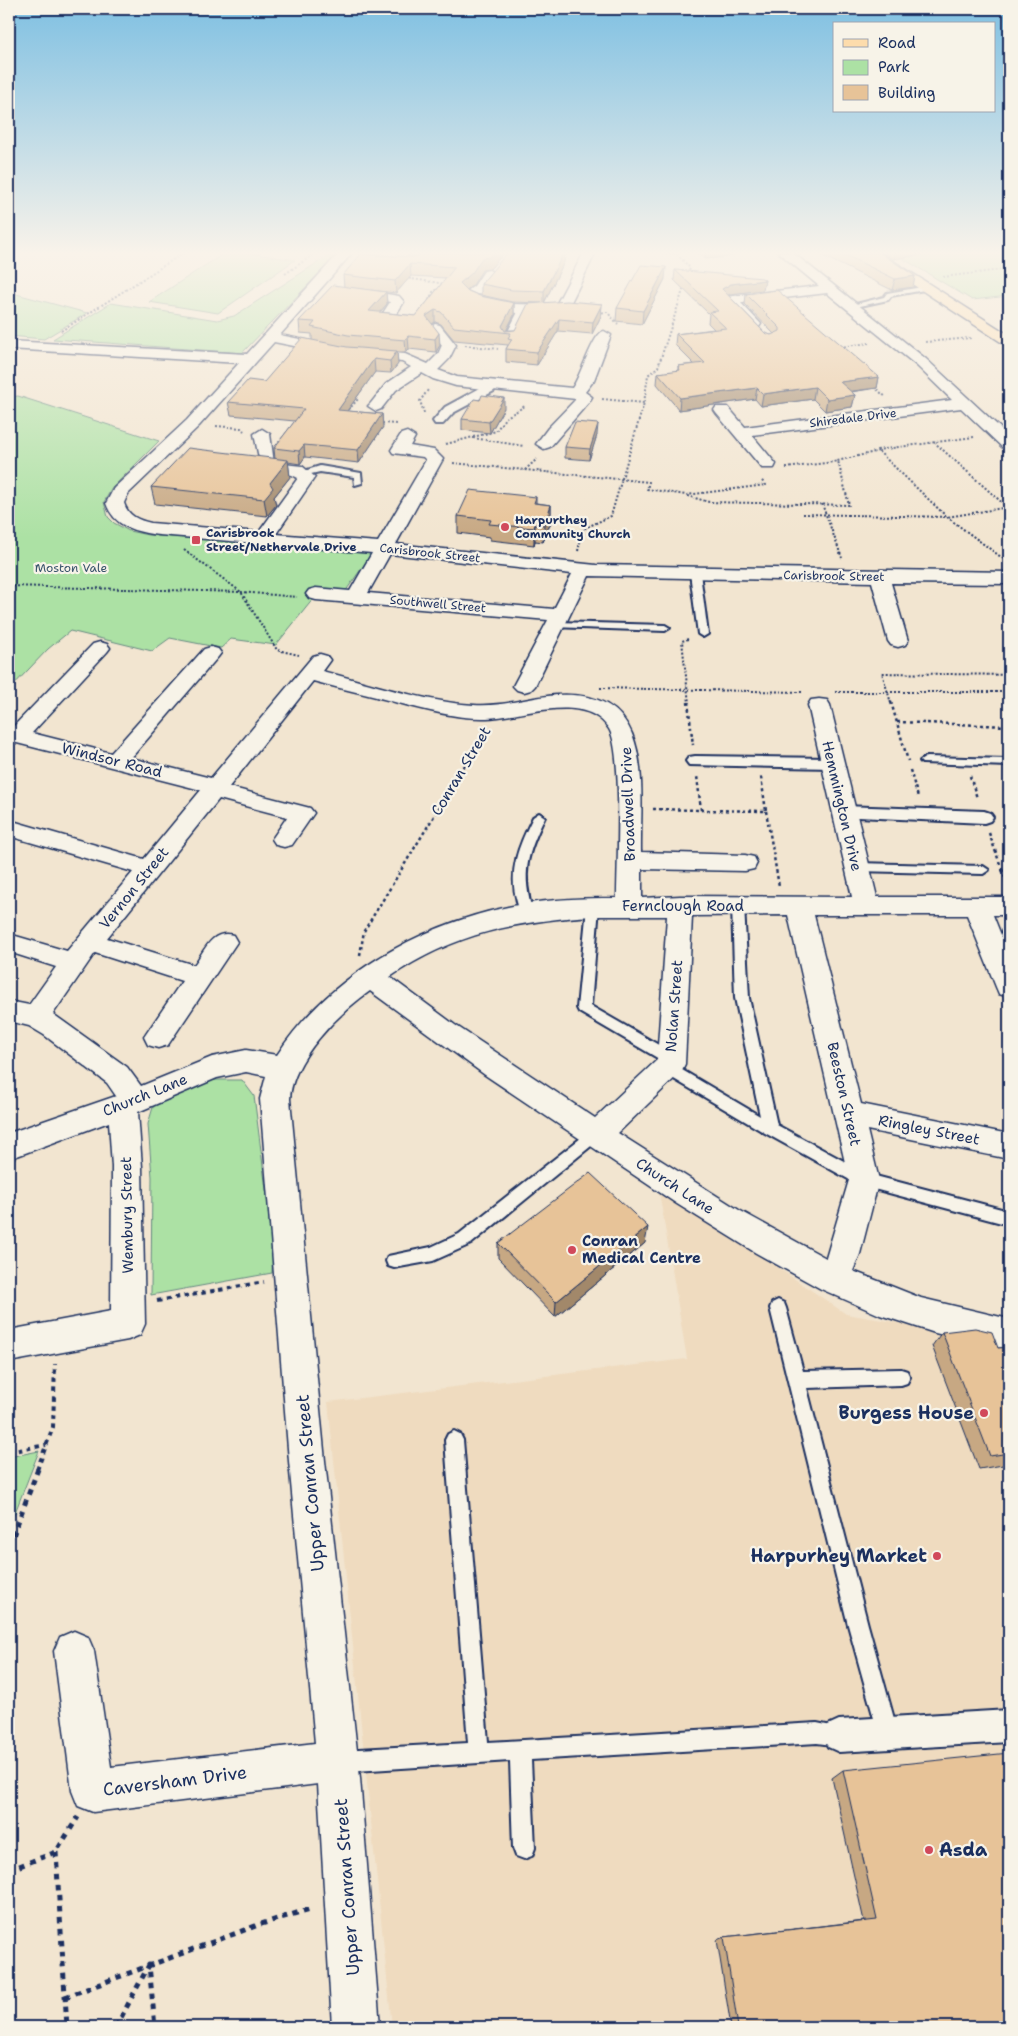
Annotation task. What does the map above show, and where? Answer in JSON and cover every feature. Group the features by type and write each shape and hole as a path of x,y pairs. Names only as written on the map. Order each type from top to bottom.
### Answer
{"street":[{"path":"54,347 252,359"},
{"name":"Carisbrook Street","path":"262,347 193,423 120,492 116,498 116,508 127,521 149,528 166,530 383,548 589,570 849,577 1009,578"},
{"path":"319,347 349,353 404,358 445,378 581,396"},
{"path":"376,406 391,387 444,356 448,347"},
{"path":"544,444 554,428 580,405 586,380 599,347"},
{"path":"902,347 1009,445"},
{"path":"434,419 490,389 492,384"},
{"name":"Shiredale Drive","path":"741,432 965,403"},
{"path":"722,410 775,467"},
{"path":"262,434 267,458 265,468 296,470 307,477 265,537"},
{"path":"356,596 436,458 419,452 399,450 407,437"},
{"path":"524,686 558,620 589,570"},
{"path":"880,577 898,641"},
{"name":"Southwell Street","path":"316,594 356,596 558,620"},
{"path":"13,735 100,648"},
{"path":"116,760 211,653"},
{"name":"Broadwell Drive","path":"314,667 438,706 475,712 558,703 578,703 591,706 620,724 626,743 630,907"},
{"name":"Vernon Street","path":"36,1017 73,962 314,667"},
{"name":"Hemmington Drive","path":"818,696 832,763 867,907"},
{"name":"Windsor Road","path":"13,735 116,760 302,813 284,839"},
{"path":"695,761 832,763"},
{"path":"844,812 984,817"},
{"path":"9,828 150,869"},
{"path":"630,860 745,863"},
{"name":"Fernclough Road","path":"371,977 440,940 498,918 527,913 594,907 680,905 1009,906"},
{"name":"Nolan Street","path":"596,1134 622,1112 669,1063 680,905"},
{"name":"Beeston Street","path":"791,906 849,1114 864,1180 844,1254 833,1279"},
{"path":"977,907 1009,987"},
{"path":"90,942 200,977"},
{"path":"158,1037 224,942"},
{"path":"9,943 73,962"},
{"name":"Upper Conran Street","path":"356,2027 336,1761 275,1099 276,1083 284,1068 317,1021 371,977"},
{"name":"Church Lane","path":"371,977 407,1006 709,1208 833,1279 894,1304 967,1327 1009,1335"},
{"path":"9,1011 36,1017 54,1027 116,1075 129,1103"},
{"name":"Church Lane","path":"9,1146 129,1103 212,1068 246,1061 284,1068"},
{"name":"Wembury Street","path":"129,1103 127,1167 129,1315"},
{"name":"Ringley Street","path":"849,1114 1009,1146"},
{"path":"9,1346 56,1337 129,1315"},
{"name":"Caversham Drive","path":"74,1651 94,1791 336,1761"},
{"path":"839,1736 1009,1726"}],"lane":[{"path":"302,473 320,469 358,475 358,483"},
{"path":"696,573 703,634"},
{"path":"558,620 665,628"},
{"path":"926,761 1009,763"},
{"path":"527,913 520,894 518,873 520,858 539,817"},
{"path":"856,866 982,870"},
{"path":"738,906 742,998 770,1129"},
{"path":"594,907 584,1008 770,1129 864,1180 1009,1218"},
{"path":"394,1261 434,1254 465,1239 596,1134"},
{"path":"778,1308 858,1625 888,1733"},
{"path":"796,1380 901,1377"},
{"path":"454,1440 479,1754"},
{"path":"336,1761 520,1752 817,1733 839,1736"},
{"path":"520,1752 524,1848"}],"path":[{"path":"484,347 498,349 499,347"},
{"path":"589,570 595,566 575,561 583,529 611,516 644,403 648,375 658,367 664,347"},
{"path":"648,375 658,374"},
{"path":"434,419 421,408 421,399 428,390 445,378"},
{"path":"873,386 902,412"},
{"path":"419,452 496,431 506,417 532,403 540,390"},
{"path":"357,395 356,397 360,398"},
{"path":"581,396 644,403"},
{"path":"193,423 241,428 246,432 262,434"},
{"path":"775,467 838,461 879,451 877,450 997,434"},
{"path":"471,438 498,440 514,445 533,447 544,444"},
{"path":"934,442 1008,508"},
{"path":"879,451 948,517 1009,563"},
{"path":"434,462 649,482 647,489 686,495 709,502 849,504 838,461"},
{"path":"686,495 766,485 760,479"},
{"path":"822,504 849,577"},
{"path":"803,514 948,517 1008,508"},
{"path":"166,530 164,534 241,592 277,650 314,667"},
{"path":"9,586 241,592 308,598 316,594"},
{"path":"701,810 682,641 703,634"},
{"path":"923,815 882,673 1009,675"},
{"path":"599,688 818,696 888,692 1009,692"},
{"name":"Conran Street","path":"371,977 359,959 364,931 498,711"},
{"path":"897,722 1009,726"},
{"path":"759,763 766,811 791,906"},
{"path":"629,808 766,811"},
{"path":"1002,868 1009,890"},
{"path":"129,1315 291,1277"},
{"path":"9,1546 53,1427 56,1337"},
{"path":"9,1452 46,1445"},
{"path":"67,2027 56,1852 94,1791"},
{"path":"9,1870 56,1852"},
{"path":"65,1997 258,1924 347,1897"},
{"path":"116,2027 149,1964"},
{"path":"149,1964 154,2027"}],"shaded area":[{"path":"658,1186 846,1314 1009,1341 1009,2027 392,2027 328,1402 687,1359"}],"green space":[{"path":"161,347 248,347 242,353"},
{"name":"Moston Vale","path":"18,396 159,441 112,488 104,502 108,517 114,523 129,531 148,535 373,552 345,592 322,588 276,645 231,639 221,648 170,638 152,651 70,631 48,649 9,690 9,397"},
{"path":"213,1080 242,1080 254,1096 273,1244 272,1273 151,1295 152,1177 148,1124 154,1104"},
{"path":"39,1451 9,1528 9,1457"}],"building":[{"path":"294,347 347,347 397,351 390,361 374,359 338,410 382,414 358,450 304,445 299,451 274,448 304,409 228,402 248,380 264,382"},
{"path":"507,347 540,347 537,352 506,349"},
{"path":"689,347 844,347 879,377 840,382 855,395 827,399 815,387 763,394 757,388 680,398 658,373 680,370 678,366 705,363"},
{"path":"482,395 504,398 489,422 462,419 474,399 480,400"},
{"path":"575,422 598,424 590,449 565,447"},
{"path":"188,448 288,460 270,483 273,488 264,499 151,487"},
{"path":"470,490 536,497 534,503 551,505 544,525 535,524 534,528 489,524 491,520 458,516"},
{"name":"Conran Medical Centre","path":"590,1173 648,1227 556,1302 498,1243"},
{"name":"Burgess House","path":"975,1328 992,1332 998,1348 1009,1347 1009,1453 990,1456 942,1332"},
{"name":"Asda","path":"1009,1753 1009,2027 738,2027 724,1937 877,1920 843,1770"}],"place":[{"name":"Harpurthey Community Church","path":"505,527"},
{"name":"Carisbrook Street/Nethervale Drive","path":"196,540"},
{"name":"Conran Medical Centre","path":"572,1250"},
{"name":"Burgess House","path":"984,1413"},
{"name":"Harpurhey Market","path":"937,1556"},
{"name":"Asda","path":"929,1850"}]}
